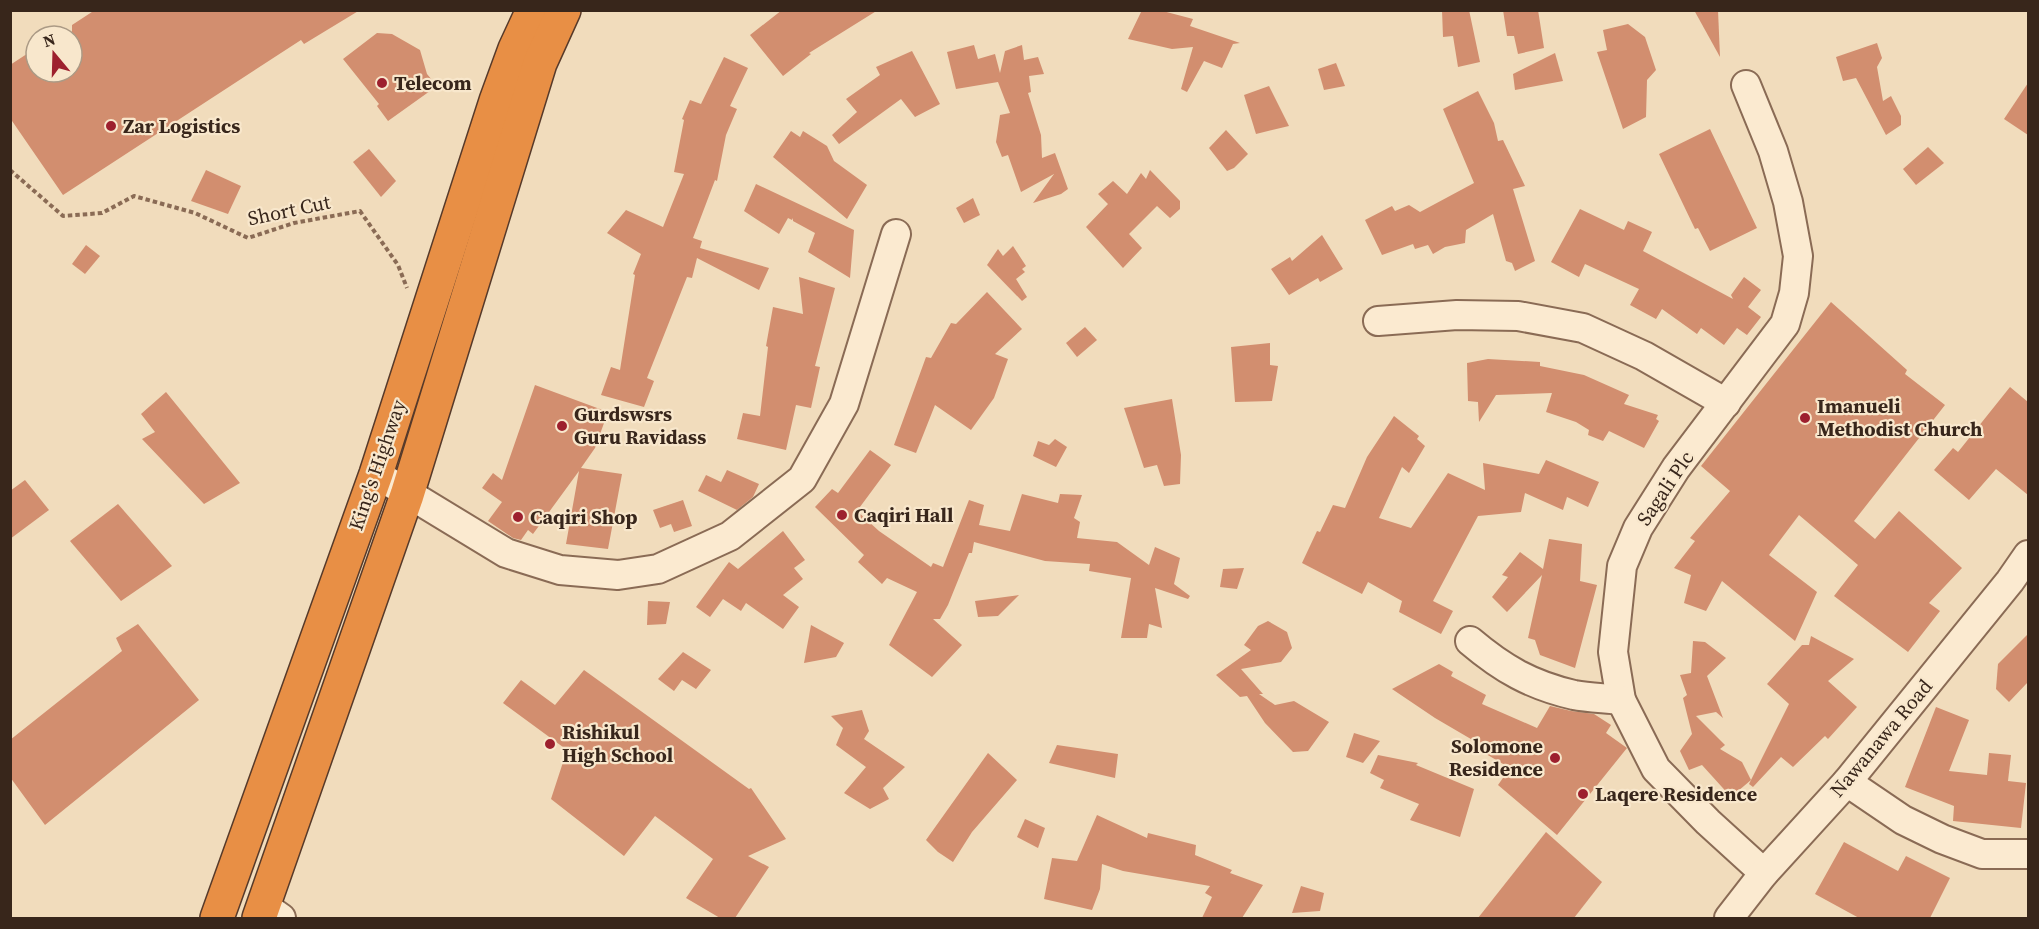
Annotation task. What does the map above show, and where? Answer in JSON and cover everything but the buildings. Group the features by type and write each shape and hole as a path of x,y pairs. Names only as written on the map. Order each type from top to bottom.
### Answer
{"highway":[{"name":"King's Highway","path":"217,918 376,474 496,101 533,10"},
{"name":"King's Highway","path":"268,914 407,495 524,111 540,63 564,10"}],"street":[{"name":"Sagali Plc","path":"1746,84 1773,150 1788,202 1798,256 1794,293 1785,324 1676,468 1638,528 1622,566 1612,652 1621,700 1656,769 1708,822 1764,873"},
{"path":"376,474 407,495 506,553 560,570 618,575 658,569 730,536 802,479 844,404 896,234"},
{"path":"1378,321 1457,315 1518,316 1583,327 1644,356 1726,403"},
{"name":"Nawanawa Road","path":"1729,918 1764,873 1847,782 2010,581 2028,555"},
{"path":"1470,641 1497,663 1530,681 1575,695 1621,700"},
{"path":"1847,782 1902,820 1942,839 1982,854 2028,854"}],"path":[{"name":"Short Cut","path":"10,170 63,216 102,213 134,196 195,213 248,238 294,223 360,211 398,265 422,330"}],"place":[{"name":"Telecom","path":"382,83"},
{"name":"Zar Logistics","path":"111,126"},
{"name":"Imanueli Methodist Church","path":"1805,418"},
{"name":"Gurdswsrs Guru Ravidass","path":"562,426"},
{"name":"Caqiri Hall","path":"842,515"},
{"name":"Caqiri Shop","path":"518,517"},
{"name":"Rishikul High School","path":"550,744"},
{"name":"Solomone Residence","path":"1555,758"},
{"name":"Laqere Residence","path":"1583,794"}]}
